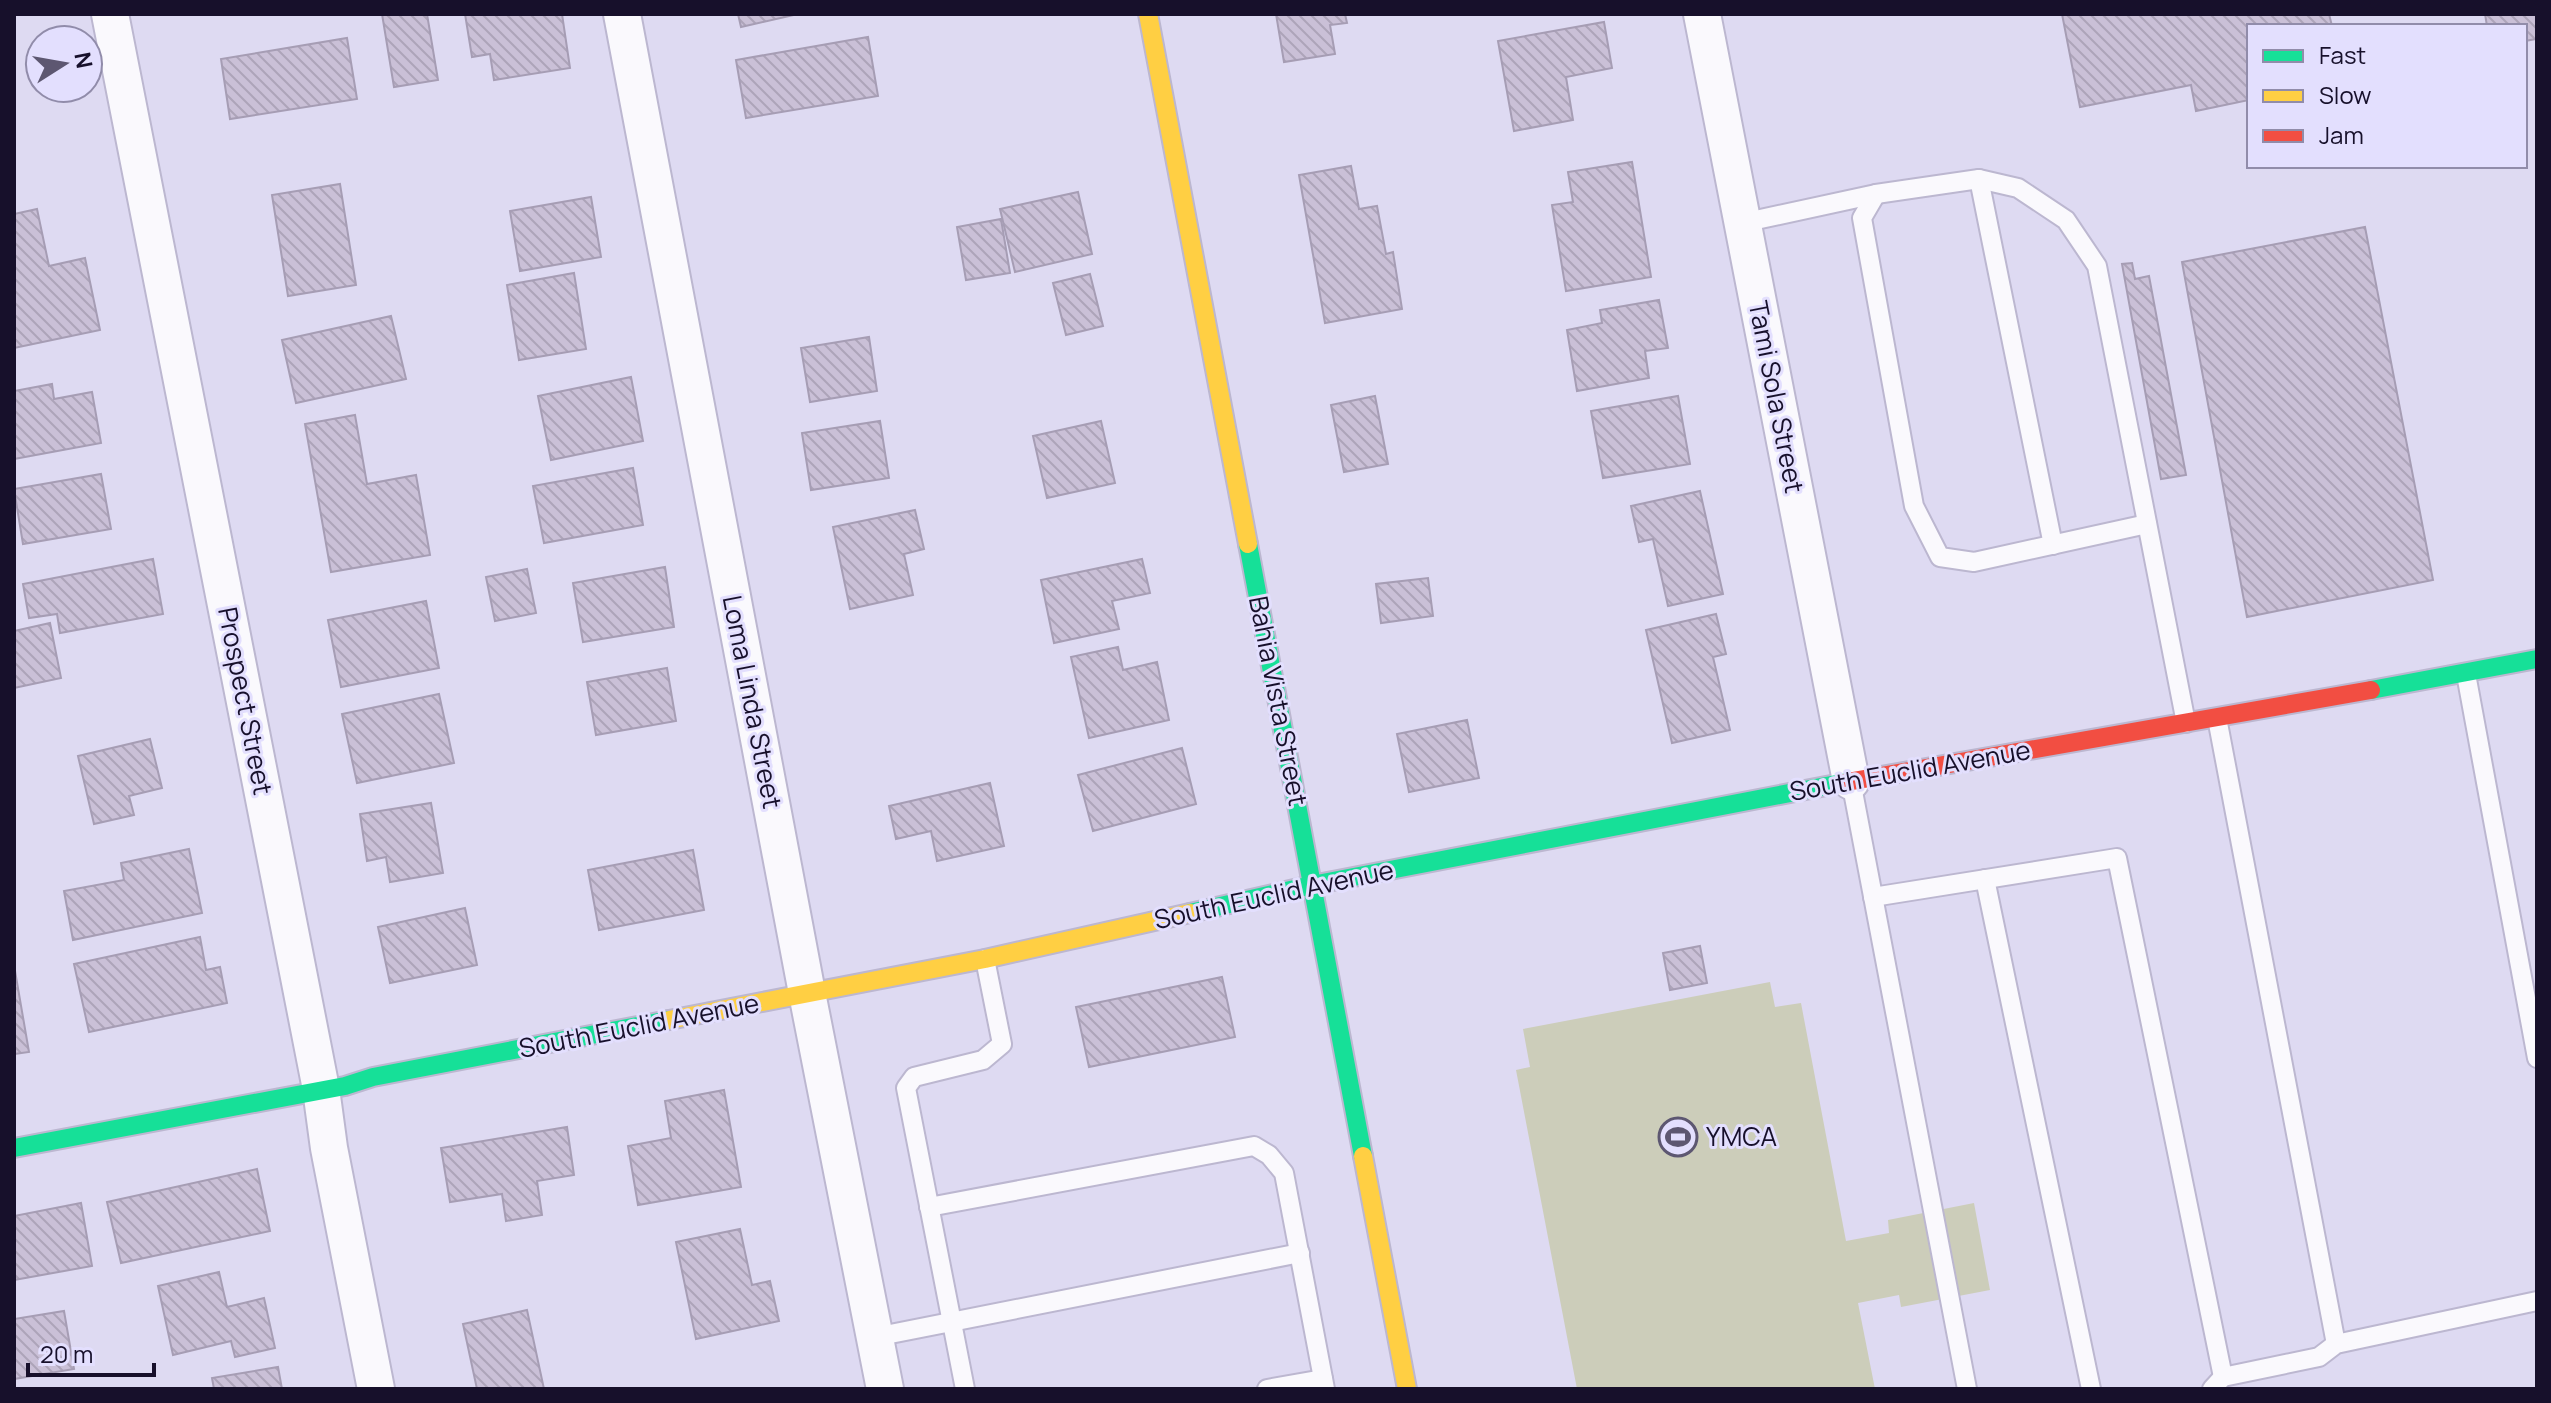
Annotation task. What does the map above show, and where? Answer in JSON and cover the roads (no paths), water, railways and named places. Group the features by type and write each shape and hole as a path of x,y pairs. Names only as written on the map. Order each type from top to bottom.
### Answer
{"street":[{"name":"Prospect Street","path":"110,14 321,1089 329,1148 376,1389"},
{"name":"Loma Linda Street","path":"622,14 885,1389"},
{"name":"Bahia Vista Street","path":"1148,14 1407,1389"},
{"name":"Tami Sola Street","path":"1702,14 1851,781"},
{"name":"South Euclid Avenue","path":"14,1148 985,959 1312,885 1851,781 2537,659"}],"lane":[{"path":"1742,223 1876,194 1979,179 2018,188 2066,220 2097,266 2186,723"},
{"path":"1979,179 2053,545"},
{"path":"1876,194 1862,218 1914,506 1940,557 1974,562 2147,524"},
{"path":"2466,674 2537,1058"},
{"path":"2217,718 2336,1344"},
{"path":"1851,781 1967,1389"},
{"path":"1873,897 2117,858 2218,1383 2319,1357 2336,1344 2537,1301"},
{"path":"1985,879 2091,1389"},
{"path":"965,1389 906,1088 914,1077 983,1060 1002,1044 985,959"},
{"path":"929,1207 1254,1146 1269,1155 1284,1173 1324,1384 1267,1389"},
{"path":"875,1337 1300,1253"}],"place":[{"name":"YMCA","path":"1678,1137"}]}
